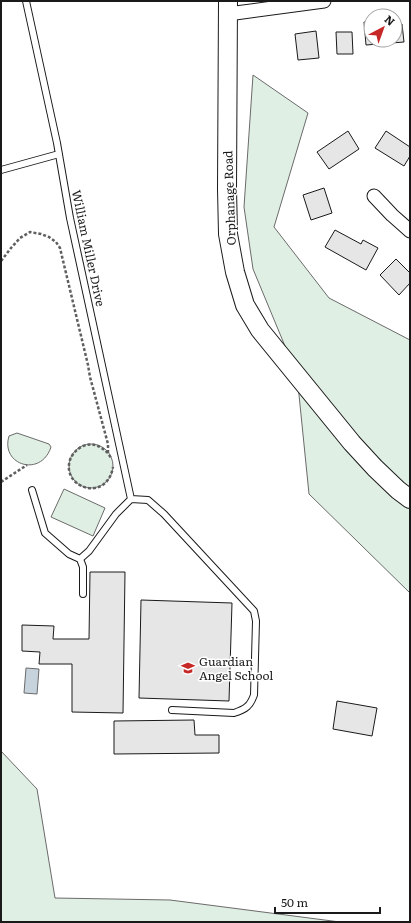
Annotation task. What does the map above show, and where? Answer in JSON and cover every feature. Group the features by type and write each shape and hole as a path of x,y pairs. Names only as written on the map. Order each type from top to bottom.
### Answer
{"main road":[{"name":"Orphanage Road","path":"228,8 228,234 234,272 245,304 260,330 352,443 375,468 398,490 410,499"}],"street":[{"path":"228,8 324,1"},
{"path":"374,196 410,231"}],"lane":[{"name":"William Miller Drive","path":"26,1 59,154 72,225 131,498"},
{"path":"1,170 59,154"},
{"path":"32,490 45,533 69,554 80,559 83,567 83,594"},
{"path":"80,559 89,551 116,514 131,498 148,500 164,514 254,611 256,621 254,694 251,702 244,710 234,713 172,710"}],"path":[{"path":"1,261 20,238 30,232 49,237 56,242 60,248 90,377 108,444 108,453 112,460 113,467 112,474 108,481 96,488 81,486 74,480 70,473 69,466 74,452 80,447 95,445 102,447 108,453"},
{"path":"1,482 27,465"}],"green space":[{"path":"253,75 308,113 274,227 329,298 410,340 410,593 309,494 297,375 253,269 244,207"},
{"path":"17,433 49,444 51,447 46,457 31,465 23,464 16,460 10,454 8,446 9,436"},
{"path":"91,444 103,448 109,454 113,466 109,478 103,484 91,488 79,484 73,478 69,466 73,454 79,448"},
{"path":"64,489 105,508 93,536 51,517"},
{"path":"1,751 37,789 55,898 170,900 340,922 1,922"}],"shaded area":[{"path":"26,668 39,669 37,694 24,693"}],"building":[{"path":"316,31 319,58 298,60 295,34"},
{"path":"336,32 352,32 353,54 337,54"},
{"path":"348,131 359,149 329,169 317,152"},
{"path":"386,131 410,147 410,156 404,166 375,148"},
{"path":"324,188 332,213 311,220 303,195"},
{"path":"335,230 361,244 363,240 378,248 366,270 325,247"},
{"path":"396,259 410,273 410,283 399,295 380,275"},
{"path":"90,572 125,572 123,713 72,712 72,664 39,664 40,652 22,651 22,625 54,626 53,639 89,639"},
{"path":"141,600 232,603 229,701 139,698"},
{"path":"337,701 377,708 372,736 333,729"},
{"path":"194,720 195,735 219,735 219,753 114,754 114,721"}],"place":[{"name":"Guardian Angel School","path":"188,668"}]}
